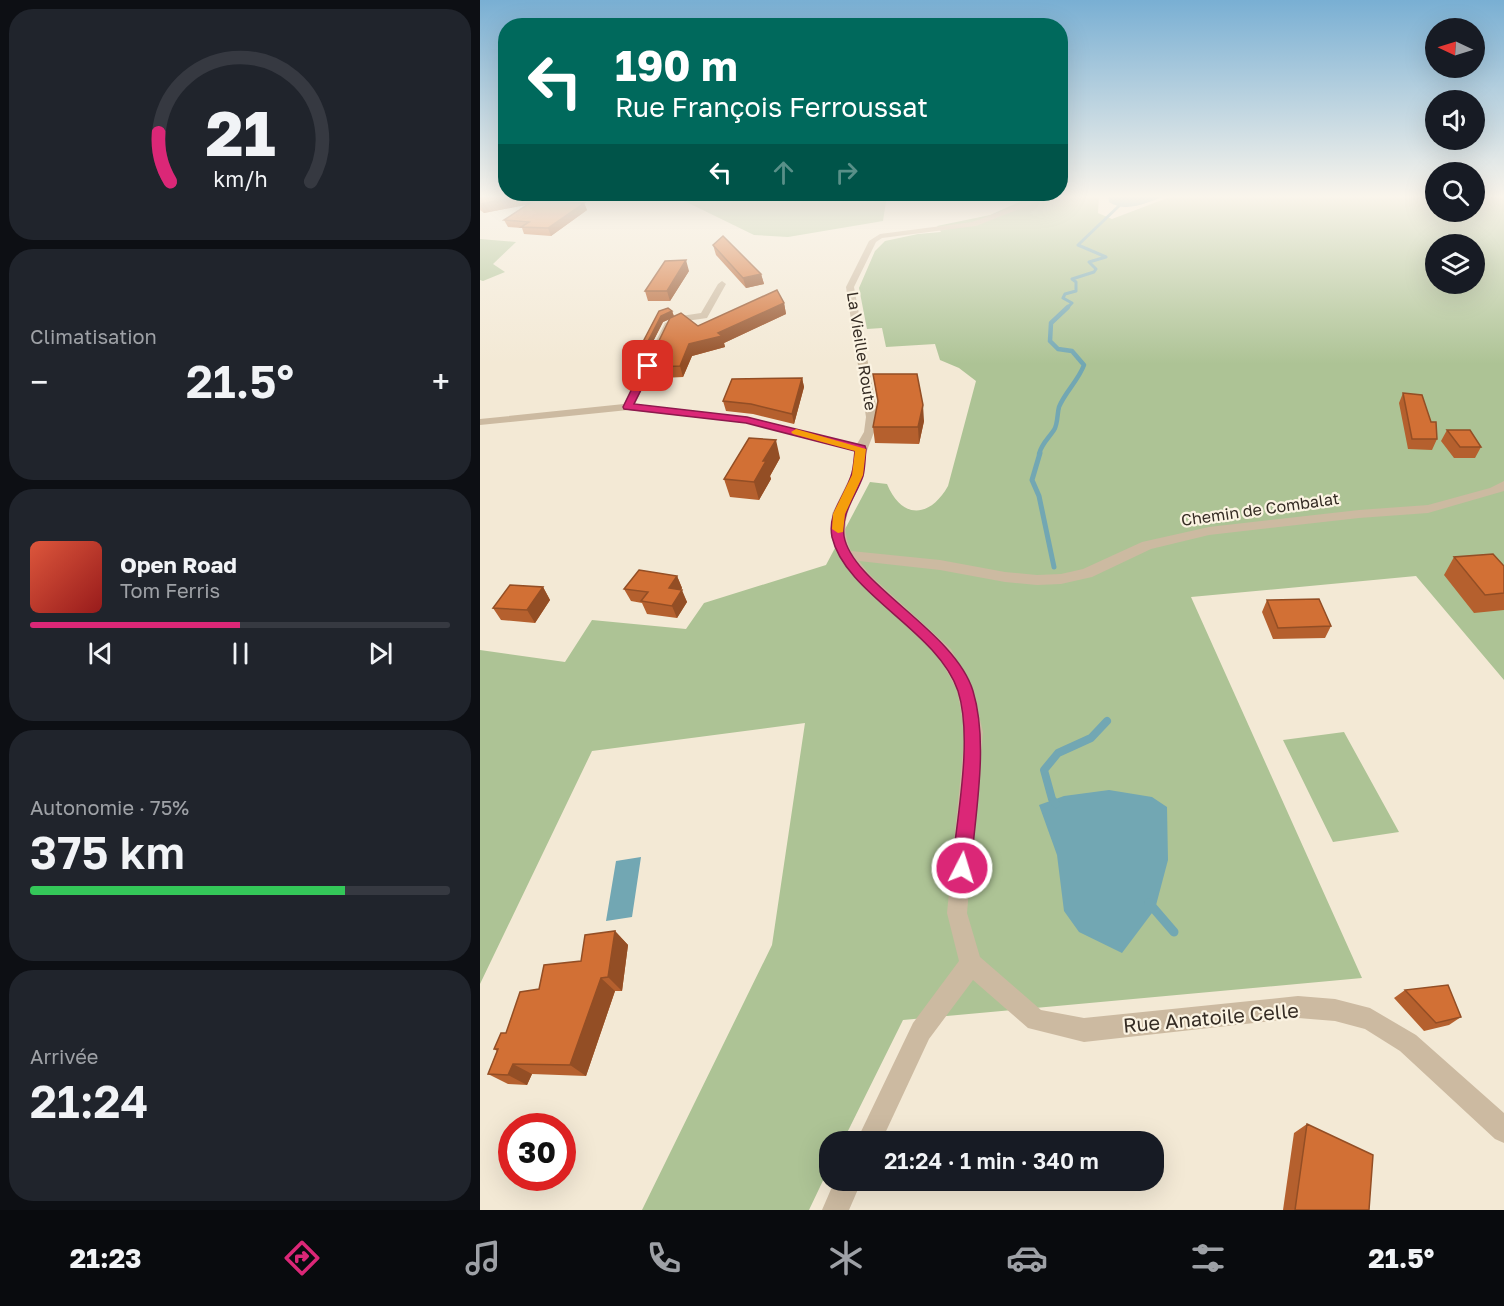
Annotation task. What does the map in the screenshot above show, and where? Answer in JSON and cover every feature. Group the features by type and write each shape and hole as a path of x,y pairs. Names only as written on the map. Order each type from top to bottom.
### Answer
{"street":[{"name":"La Vieille Route","path":"868,251 850,287 872,417 870,432 861,449 858,475 839,514 838,536 846,555 865,579 945,653 965,690 974,732 957,913 971,964"},
{"path":"628,407 668,325 684,318 704,316 722,284"},
{"path":"480,422 628,407 747,420 861,449"},
{"name":"Chemin de Combalat","path":"846,555 940,565 1005,577 1037,580 1061,579 1087,573 1147,545 1209,531 1359,514 1428,509 1495,490 1504,485"},
{"path":"873,1131 921,1031 971,964"},
{"name":"Rue Anatoile Celle","path":"971,964 1036,1020 1084,1030 1298,1007 1335,1010 1370,1020 1408,1043 1504,1130"},
{"path":"835,1210 844,1191"}],"green space":[{"path":"480,251 506,251 493,264 505,272 483,281 480,280"},
{"path":"875,251 1425,251 1425,294 1485,294 1485,251 1504,251 1504,680 1416,576 1191,597 1362,978 903,1020 848,1131 819,1131 819,1189 809,1210 642,1210 772,945 805,723 592,751 480,984 480,650 565,662 592,620 686,629 704,603 826,565 870,482 887,484 893,496 908,509 916,511 933,504 948,486 976,381 959,368 940,360 935,344 886,347 882,328 867,329 859,288"},
{"path":"1344,732 1399,832 1333,842 1283,740"}],"water":[{"path":"1109,790 1152,797 1167,807 1168,860 1155,909 1122,953 1079,932 1064,911 1057,855 1039,805 1064,796"},
{"path":"641,857 632,917 606,921 616,861"}],"building":[{"path":"719,251 738,251 761,274 743,278"},
{"path":"686,260 667,291 645,291 665,261"},
{"path":"777,290 784,303 718,333 722,336 689,344 680,366 659,367 666,353 653,353 670,318 681,313 698,326"},
{"path":"668,308 672,311 661,316 639,359 634,359 659,311"},
{"path":"873,374 917,374 923,405 918,427 873,427 878,401"},
{"path":"802,378 792,414 751,404 723,401 732,379"},
{"path":"1403,393 1422,395 1431,422 1436,422 1437,439 1412,439"},
{"path":"1447,430 1470,430 1481,447 1460,447"},
{"path":"749,438 776,440 754,482 724,479"},
{"path":"1493,554 1504,566 1504,593 1485,595 1454,557"},
{"path":"639,570 677,576 669,588 682,590 672,606 641,601 648,592 624,589"},
{"path":"510,585 543,587 527,610 493,608"},
{"path":"1319,599 1331,626 1278,628 1267,600"},
{"path":"615,931 608,977 601,978 570,1065 513,1064 508,1075 488,1074 498,1049 494,1049 501,1033 506,1033 520,992 539,989 544,965 581,961 585,935"},
{"path":"1448,985 1461,1017 1436,1023 1405,990"},
{"path":"1307,1124 1373,1155 1369,1210 1295,1210"}],"waterway":[{"path":"1068,307 1072,303 1063,298 1065,294 1076,291 1076,282 1072,279 1094,272 1096,269 1089,262 1106,257 1093,251"},
{"path":"1039,454 1043,444 1055,428 1059,407 1084,365 1072,351 1058,349 1050,341 1051,323 1068,307"},
{"path":"1040,453 1032,480 1039,496 1054,567"},
{"path":"1056,804 1052,799 1044,770 1058,753 1091,738 1107,721"},
{"path":"1149,903 1174,932"}],"slow traffic":[{"path":"796,432 861,449 858,475 839,514 838,529"}],"route":[{"path":"648,366 628,407 747,420 861,449 858,475 839,514 838,536 846,555 865,579 945,653 965,690 974,732 962,868"}]}
